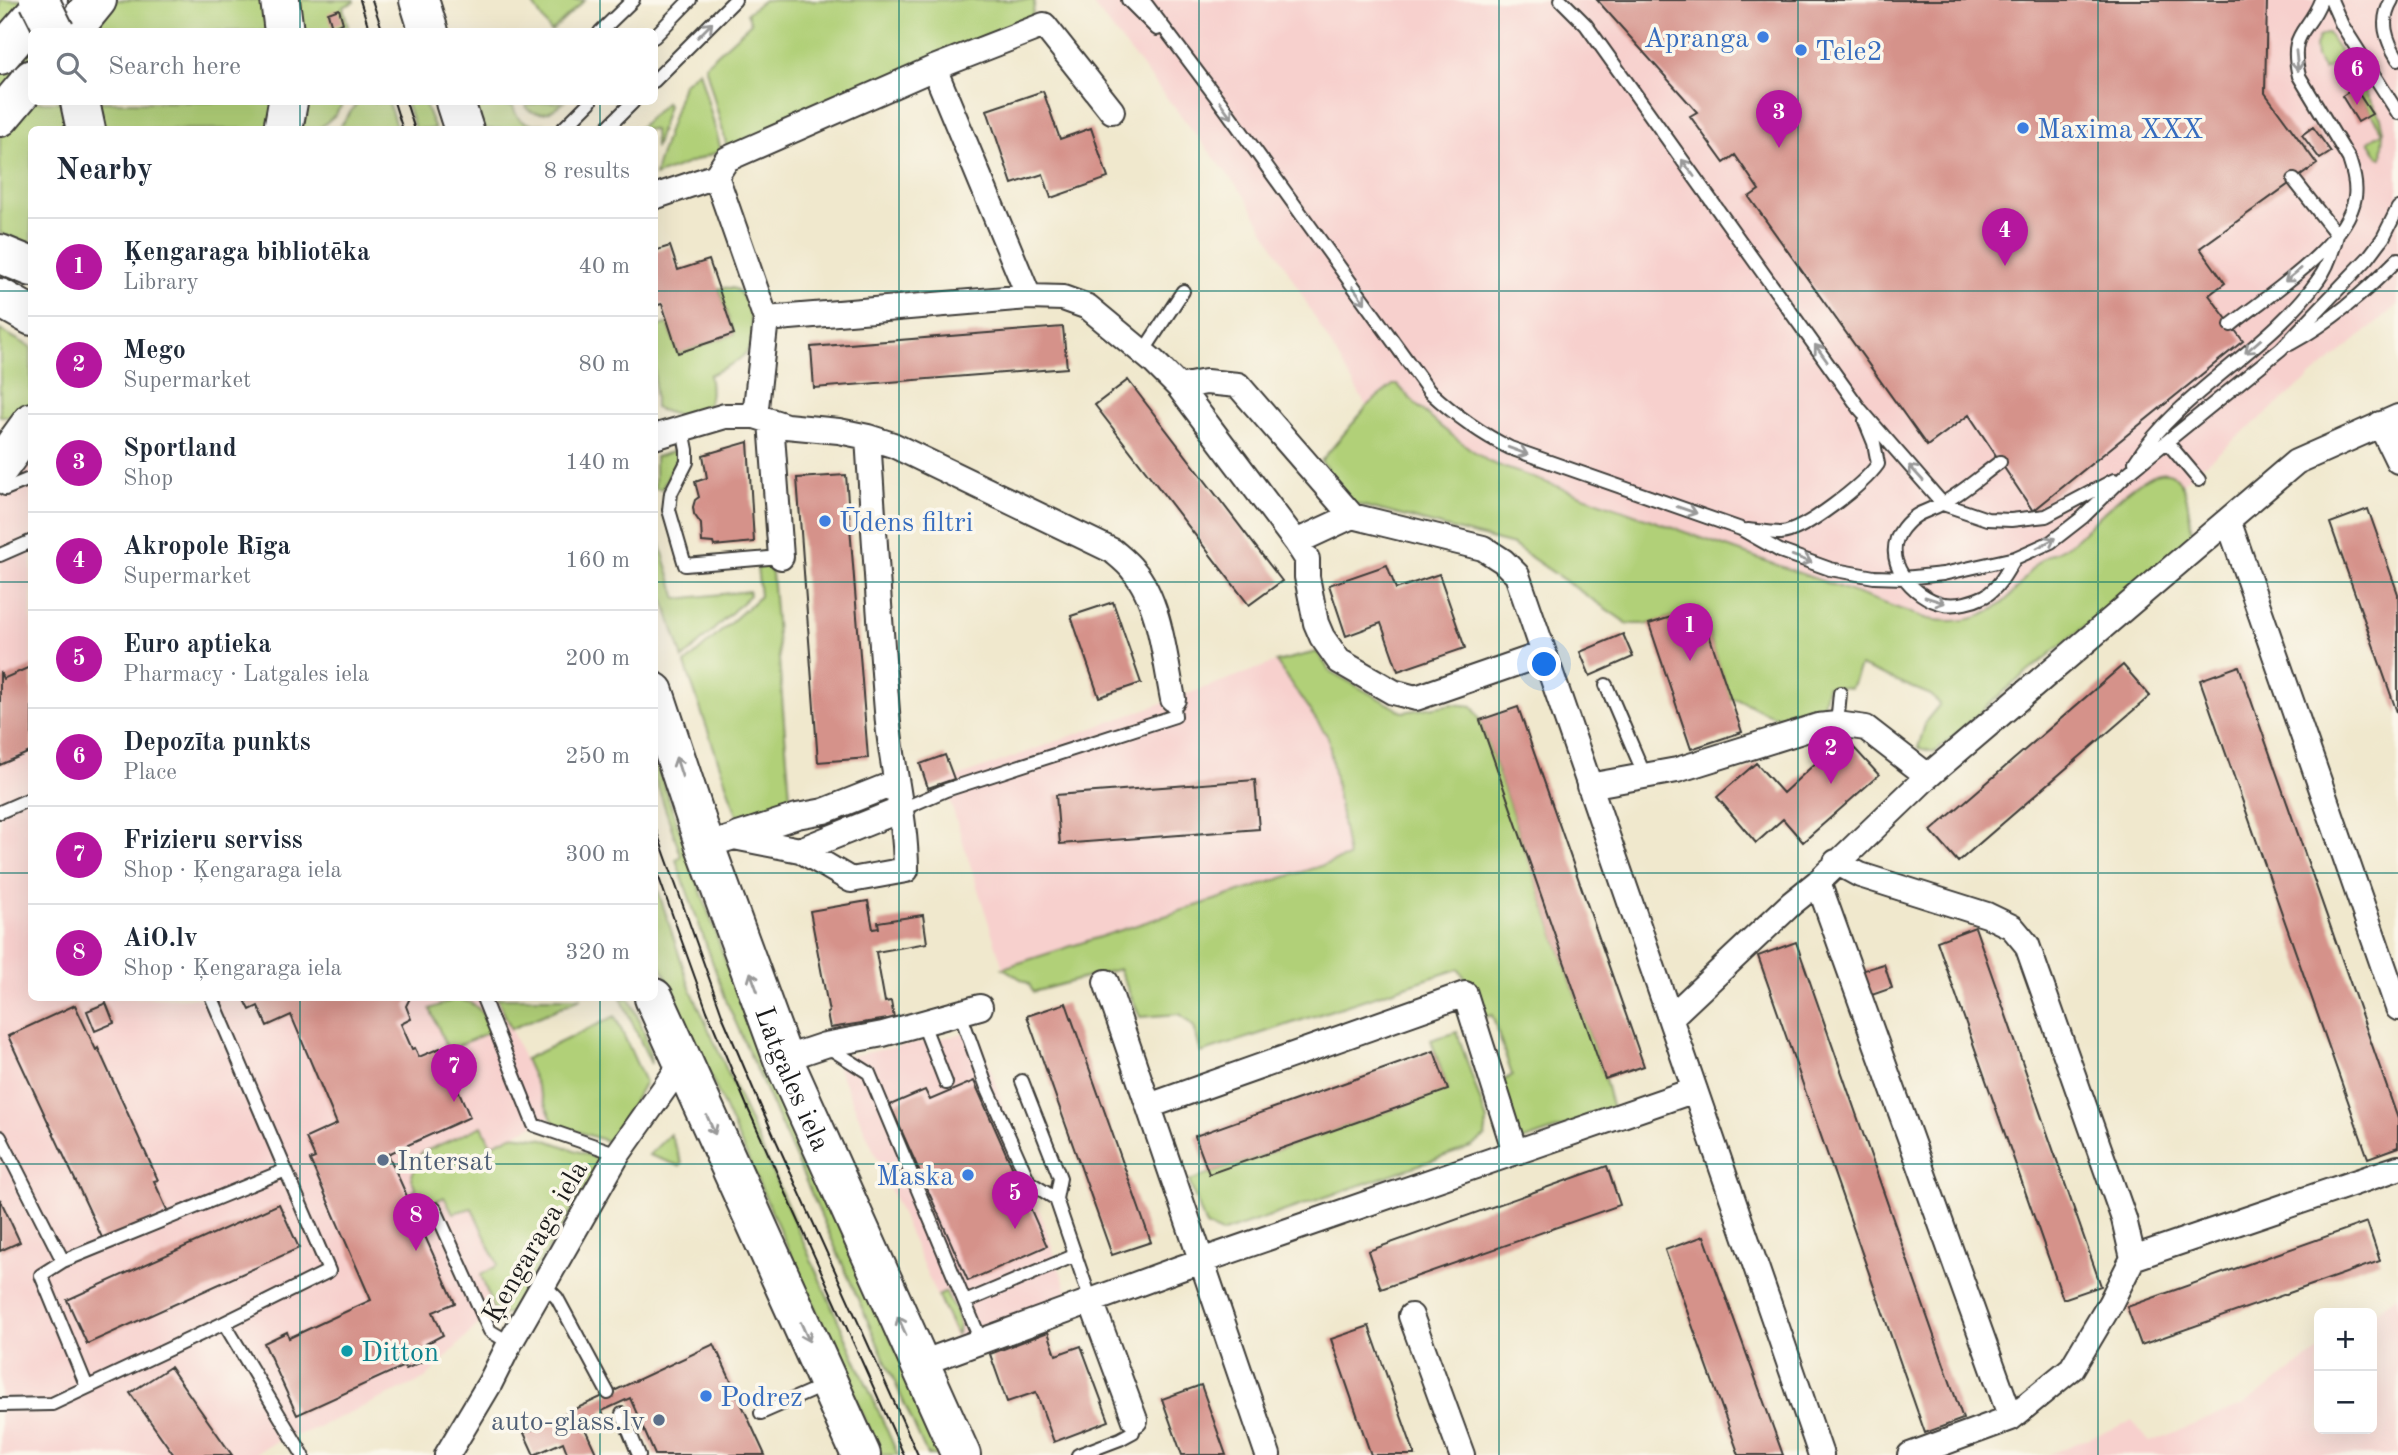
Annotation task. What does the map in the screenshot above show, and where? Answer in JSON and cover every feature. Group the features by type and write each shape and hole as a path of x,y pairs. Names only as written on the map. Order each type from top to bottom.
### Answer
{"highway":[{"path":"38,0 53,28"},
{"path":"0,55 48,0"},
{"path":"74,28 97,0"},
{"path":"280,0 284,28"},
{"path":"0,117 28,84"},
{"path":"81,105 85,126"},
{"path":"285,126 288,105"},
{"path":"456,105 463,126"},
{"path":"0,254 28,265"},
{"path":"0,298 28,314"},
{"path":"0,320 28,334"},
{"path":"0,466 28,428"},
{"name":"Latgales iela","path":"658,701 719,841 783,1059 961,1455"},
{"path":"655,1001 860,1455"}],"street":[{"path":"658,196 716,176 727,159 934,68 1044,25 1112,111"},
{"path":"934,68 1029,297"},
{"path":"716,176 766,319 763,419 781,557"},
{"path":"766,319 1029,297 1063,298 1088,307 1143,352 1179,387 1296,542 1307,559 1307,577 1316,623 1339,662 1393,692 1416,698 1543,654"},
{"path":"1179,387 1206,382 1238,385 1352,516 1483,548 1503,561 1517,575 1821,1455"},
{"path":"658,436 726,416 763,419 786,426 839,431 867,437 893,445 1113,551 1134,570 1146,589 1156,619 1173,699"},
{"path":"1670,1018 1928,776 2295,462 2389,420 2398,461"},
{"path":"719,841 800,850 851,880 906,870 906,839 895,783 889,725 867,437"},
{"path":"1296,542 1352,516"},
{"path":"2228,520 2398,1008"},
{"path":"1589,786 1677,770 1818,726 1837,723 1866,728 1928,776"},
{"path":"719,841 797,816 824,811 895,783"},
{"path":"800,850 900,810"},
{"path":"1836,862 1860,875 1987,915 2012,927 2027,945 2124,1219 2133,1258 2110,1304 2072,1368 2011,1418 1910,1455"},
{"path":"1818,882 2011,1418"},
{"path":"1106,982 1268,1455"},
{"path":"1149,1106 1465,994 1515,1152"},
{"path":"783,1059 825,1045 923,1024 970,1010"},
{"name":"Ķengaraga iela","path":"447,1455 618,1154 683,1062"},
{"path":"919,1364 1201,1261 1695,1090"},
{"path":"2133,1258 2398,1168"},
{"path":"1091,1301 1135,1420"},
{"path":"1411,1317 1462,1455"}],"lane":[{"path":"604,28 633,0"},
{"path":"659,33 690,0"},
{"path":"658,76 735,0"},
{"path":"1128,0 1185,56"},
{"path":"1143,0 1429,391 1458,417 1510,449 1741,529 1780,551 1830,569 1874,577 1904,578 1943,573 2015,558 2051,542 2083,517 2128,472 2281,349 2368,258 2383,238 2398,208"},
{"path":"1562,0 1586,25 1860,409 1943,503 1987,519 2011,520 2046,516 2128,472 2144,448 2171,417 2284,318 2319,279 2332,255 2337,235 2355,198 2354,175 2349,159 2299,76 2295,54 2297,41 2321,0"},
{"path":"2331,0 2342,25 2398,113"},
{"path":"2392,0 2386,19 2385,37 2398,59"},
{"path":"613,28 614,21 622,11"},
{"path":"658,71 675,61"},
{"path":"566,126 587,105"},
{"path":"609,126 630,105"},
{"path":"2294,180 2337,235"},
{"path":"2231,325 2321,253 2337,235"},
{"path":"2281,349 2316,330 2367,290 2398,259"},
{"path":"1143,352 1183,291"},
{"path":"1741,529 1782,533 1804,525 1869,477 1878,464 1874,443 1860,409"},
{"path":"683,430 687,463 671,493 668,510 685,565 781,557"},
{"path":"2167,442 2199,480"},
{"path":"2000,462 1943,503 1920,511 1901,530 1895,546 1896,565 1920,595 1944,604 1966,603 1987,595 2003,579 2015,558"},
{"path":"0,485 5,489 28,480"},
{"path":"0,555 28,543"},
{"path":"1606,685 1645,776"},
{"path":"1837,723 1840,693"},
{"path":"900,810 946,790 1175,716 1173,699"},
{"path":"0,812 28,800"},
{"path":"0,1405 52,1404 329,1270 213,1001"},
{"path":"484,1001 534,1125 618,1154"},
{"path":"970,1010 986,1085 1029,1182 1056,1199"},
{"path":"923,1024 946,1083"},
{"path":"825,1045 869,1073 981,1341"},
{"path":"1022,1081 1060,1178 1056,1199 1091,1301"},
{"path":"0,1137 63,1261"},
{"path":"88,1387 41,1275 63,1261 286,1170"},
{"path":"435,1209 490,1331 510,1343"},
{"path":"965,1302 1076,1255"},
{"path":"544,1284 557,1298 608,1393"},
{"path":"224,1323 303,1455"},
{"path":"761,1413 828,1383"},
{"path":"622,1415 639,1455"},
{"path":"1078,1455 1133,1432 1135,1420"}],"shaded area":[{"path":"1089,0 2398,0 2398,305 1956,669 1376,423 1244,195"},
{"path":"28,458 28,1001 498,1001 550,1117 491,1146 483,1126 444,1197 472,1207 498,1265 481,1275 493,1309 425,1379 309,1431 273,1443 253,1455 0,1455 0,466"},
{"path":"1276,662 1328,737 1348,857 1003,968 944,782"},
{"path":"977,1031 1070,1299 956,1341 834,1059"},
{"path":"2398,1295 2398,1455 2047,1455 2132,1421 2150,1442 2241,1406 2314,1355 2314,1434 2377,1434 2377,1310"}],"green space":[{"path":"0,0 354,0 343,7 348,28 28,28 28,105 342,105 322,126 28,126 28,245 0,233"},
{"path":"530,0 585,0 555,28 548,28"},
{"path":"764,0 1035,0 1032,18 727,147 705,65 751,23 747,13"},
{"path":"2328,33 2351,71 2347,74 2339,61 2324,70 2316,57 2315,46 2319,37"},
{"path":"699,70 720,151 658,175 658,163 683,84"},
{"path":"2361,85 2381,118 2384,131 2382,158 2369,141 2383,132 2355,88"},
{"path":"666,102 668,105 658,139 658,126 641,126"},
{"path":"356,105 389,105 396,126 340,126"},
{"path":"407,105 425,105 434,126 414,126"},
{"path":"472,105 513,106 517,116 523,121 542,124 540,126 479,126"},
{"path":"526,105 560,105 542,113 527,109"},
{"path":"719,288 735,289 744,299 752,324 750,346 738,360 709,375 709,402 698,414 679,415 658,409 658,327 668,323 678,353 734,334"},
{"path":"0,330 28,345 28,416 0,416"},
{"path":"1393,385 1398,385 1430,417 1489,462 1928,619 1967,620 1999,606 2009,598 2038,562 2070,544 2131,489 2157,474 2168,473 2180,482 2187,499 2192,534 2176,553 2008,688 1935,752 1918,748 1926,721 1940,704 1931,695 1860,666 1851,688 1827,686 1821,713 1790,717 1771,715 1730,698 1700,608 1649,624 1628,624 1513,545 1353,503 1321,461 1370,403"},
{"path":"675,451 677,458 662,489 658,488 658,456"},
{"path":"658,537 677,599 749,591 750,595 683,659 658,582"},
{"path":"757,566 766,566 772,573 791,808 739,821 685,664 760,596"},
{"path":"1317,652 1330,671 1403,712 1453,704 1472,706 1480,720 1605,1079 1613,1110 1519,1142 1498,1084 1512,1075 1492,1015 1482,1018 1468,982 1458,969 1201,1053 1194,1027 1180,1014 1140,1017 1119,969 1033,992 1029,984 1003,968 1348,857 1328,737 1276,662"},
{"path":"658,768 738,997 943,1455 927,1455 727,1003 676,860 681,856 658,787"},
{"path":"658,890 689,985 898,1455 881,1455 658,960"},
{"path":"450,1001 469,1002 486,1018 492,1031 448,1050 430,1009"},
{"path":"498,1001 575,1001 511,1029"},
{"path":"622,1001 630,1001 646,1038 651,1064"},
{"path":"615,1016 645,1082 610,1142 554,1124 525,1059"},
{"path":"1457,1032 1487,1121 1485,1137 1471,1147 1221,1233 1206,1226 1189,1181 1448,1090 1431,1040"},
{"path":"482,1126 491,1145 512,1135 544,1139 602,1160 510,1313 500,1315 493,1309 481,1275 498,1265 472,1208 453,1213 444,1197 420,1209 412,1192 416,1189 411,1178 421,1153"},
{"path":"670,1134 682,1163 680,1166 649,1155"},
{"path":"946,1292 958,1320 956,1335 938,1296"}],"building":[{"path":"1597,0 2267,0 2265,93 2317,164 2200,248 2225,283 2209,295 2243,341 2033,511 1969,415 1927,446 1749,197 1759,190 1735,155 1724,163 1690,116 1697,112"},
{"path":"339,9 343,23 332,27 328,13"},
{"path":"2355,88 2372,114 2358,122 2342,96"},
{"path":"1043,91 1060,139 1091,128 1108,178 1051,198 1043,174 1012,184 987,110"},
{"path":"2313,127 2331,152 2320,159 2302,135"},
{"path":"670,246 678,270 709,260 734,334 678,353 662,304 658,305 658,250"},
{"path":"1063,327 1067,368 814,388 811,347"},
{"path":"1128,380 1282,581 1249,605 1095,405"},
{"path":"748,442 754,542 714,546 713,543 702,542 701,524 693,507 699,497 695,482 707,478 703,455"},
{"path":"846,475 868,758 818,762 797,478"},
{"path":"2368,509 2398,594 2398,715 2330,523"},
{"path":"1387,565 1396,589 1439,574 1465,648 1398,671 1381,623 1346,636 1329,585"},
{"path":"1113,602 1141,683 1099,697 1071,616"},
{"path":"1700,608 1742,732 1691,749 1649,624"},
{"path":"1623,634 1633,657 1590,676 1580,652"},
{"path":"2123,665 2150,696 1958,862 1931,831"},
{"path":"2239,666 2398,1119 2398,1147 2368,1158 2200,680"},
{"path":"28,668 28,753 0,765 0,671 3,679"},
{"path":"1518,707 1644,1066 1605,1079 1480,720"},
{"path":"1844,737 1879,775 1803,842 1783,819 1756,843 1717,797 1756,763 1783,793"},
{"path":"945,755 954,779 928,788 920,764"},
{"path":"1255,780 1259,829 1060,844 1056,795"},
{"path":"868,901 873,929 879,928 878,922 923,915 927,943 876,952 885,1002 891,1001 894,1018 830,1028 810,911"},
{"path":"1975,927 2101,1286 2063,1299 1937,941"},
{"path":"1796,942 1963,1419 1925,1433 1758,956"},
{"path":"1884,964 1892,988 1869,996 1861,971"},
{"path":"246,1001 408,1001 406,1006 411,1019 401,1024 412,1049 415,1048 419,1057 440,1048 470,1117 388,1154 455,1303 433,1312 443,1335 424,1345 430,1358 406,1369 404,1366 297,1415 264,1343 287,1332 289,1338 371,1300 310,1160 315,1158 306,1138 337,1124 291,1015 267,1026 258,1006 250,1010"},
{"path":"106,1003 114,1023 95,1031 87,1011"},
{"path":"1066,1003 1151,1242 1112,1255 1027,1016"},
{"path":"75,1005 96,1050 98,1048 158,1180 154,1181 168,1212 104,1242 8,1036"},
{"path":"1434,1051 1448,1090 1209,1174 1195,1136"},
{"name":"Maska","path":"974,1081 1047,1246 968,1281 890,1105 925,1090 930,1100"},
{"path":"1607,1166 1620,1205 1381,1289 1368,1251"},
{"path":"0,1199 20,1242 0,1251"},
{"path":"279,1204 299,1248 87,1344 67,1300"},
{"path":"2367,1222 2380,1261 2141,1345 2127,1307"},
{"path":"1704,1236 1783,1455 1739,1455 1665,1250"},
{"path":"1369,1326 1415,1455 1371,1455 1331,1339"},
{"path":"1048,1332 1056,1355 1081,1346 1109,1421 1054,1442 1036,1392 1007,1402 990,1354"},
{"path":"714,1344 765,1455 655,1455 630,1398 602,1411 606,1421 586,1431 597,1455 568,1455 563,1442 534,1455 524,1433"},
{"path":"170,1367 232,1455 174,1455 130,1393"},
{"path":"1201,1385 1226,1455 1182,1455 1162,1399"}],"tram line":[{"path":"360,0 369,28"},
{"path":"372,0 382,28"},
{"path":"395,105 402,126"},
{"path":"407,105 414,126"},
{"path":"658,835 724,1020 918,1455"},
{"path":"658,875 707,1011 749,1111 904,1455"}],"place":[{"name":"Apranga","path":"1763,37"},
{"name":"Tele2","path":"1801,50"},
{"name":"Depozīta punkts","path":"2357,105"},
{"name":"Maxima XXX","path":"2023,128"},
{"name":"Sportland","path":"1779,148"},
{"name":"Akropole Rīga","path":"2005,266"},
{"name":"Ūdens filtri","path":"825,521"},
{"name":"Ķengaraga bibliotēka","path":"1690,661"},
{"name":"Mego","path":"1831,784"},
{"name":"Frizieru serviss","path":"454,1102"},
{"name":"Intersat","path":"383,1160"},
{"name":"Maska","path":"968,1175"},
{"name":"Euro aptieka","path":"1015,1229"},
{"name":"AiO.lv","path":"416,1251"},
{"name":"Ditton","path":"347,1351"},
{"name":"Podrez","path":"706,1396"},
{"name":"auto-glass.lv","path":"659,1420"}]}
